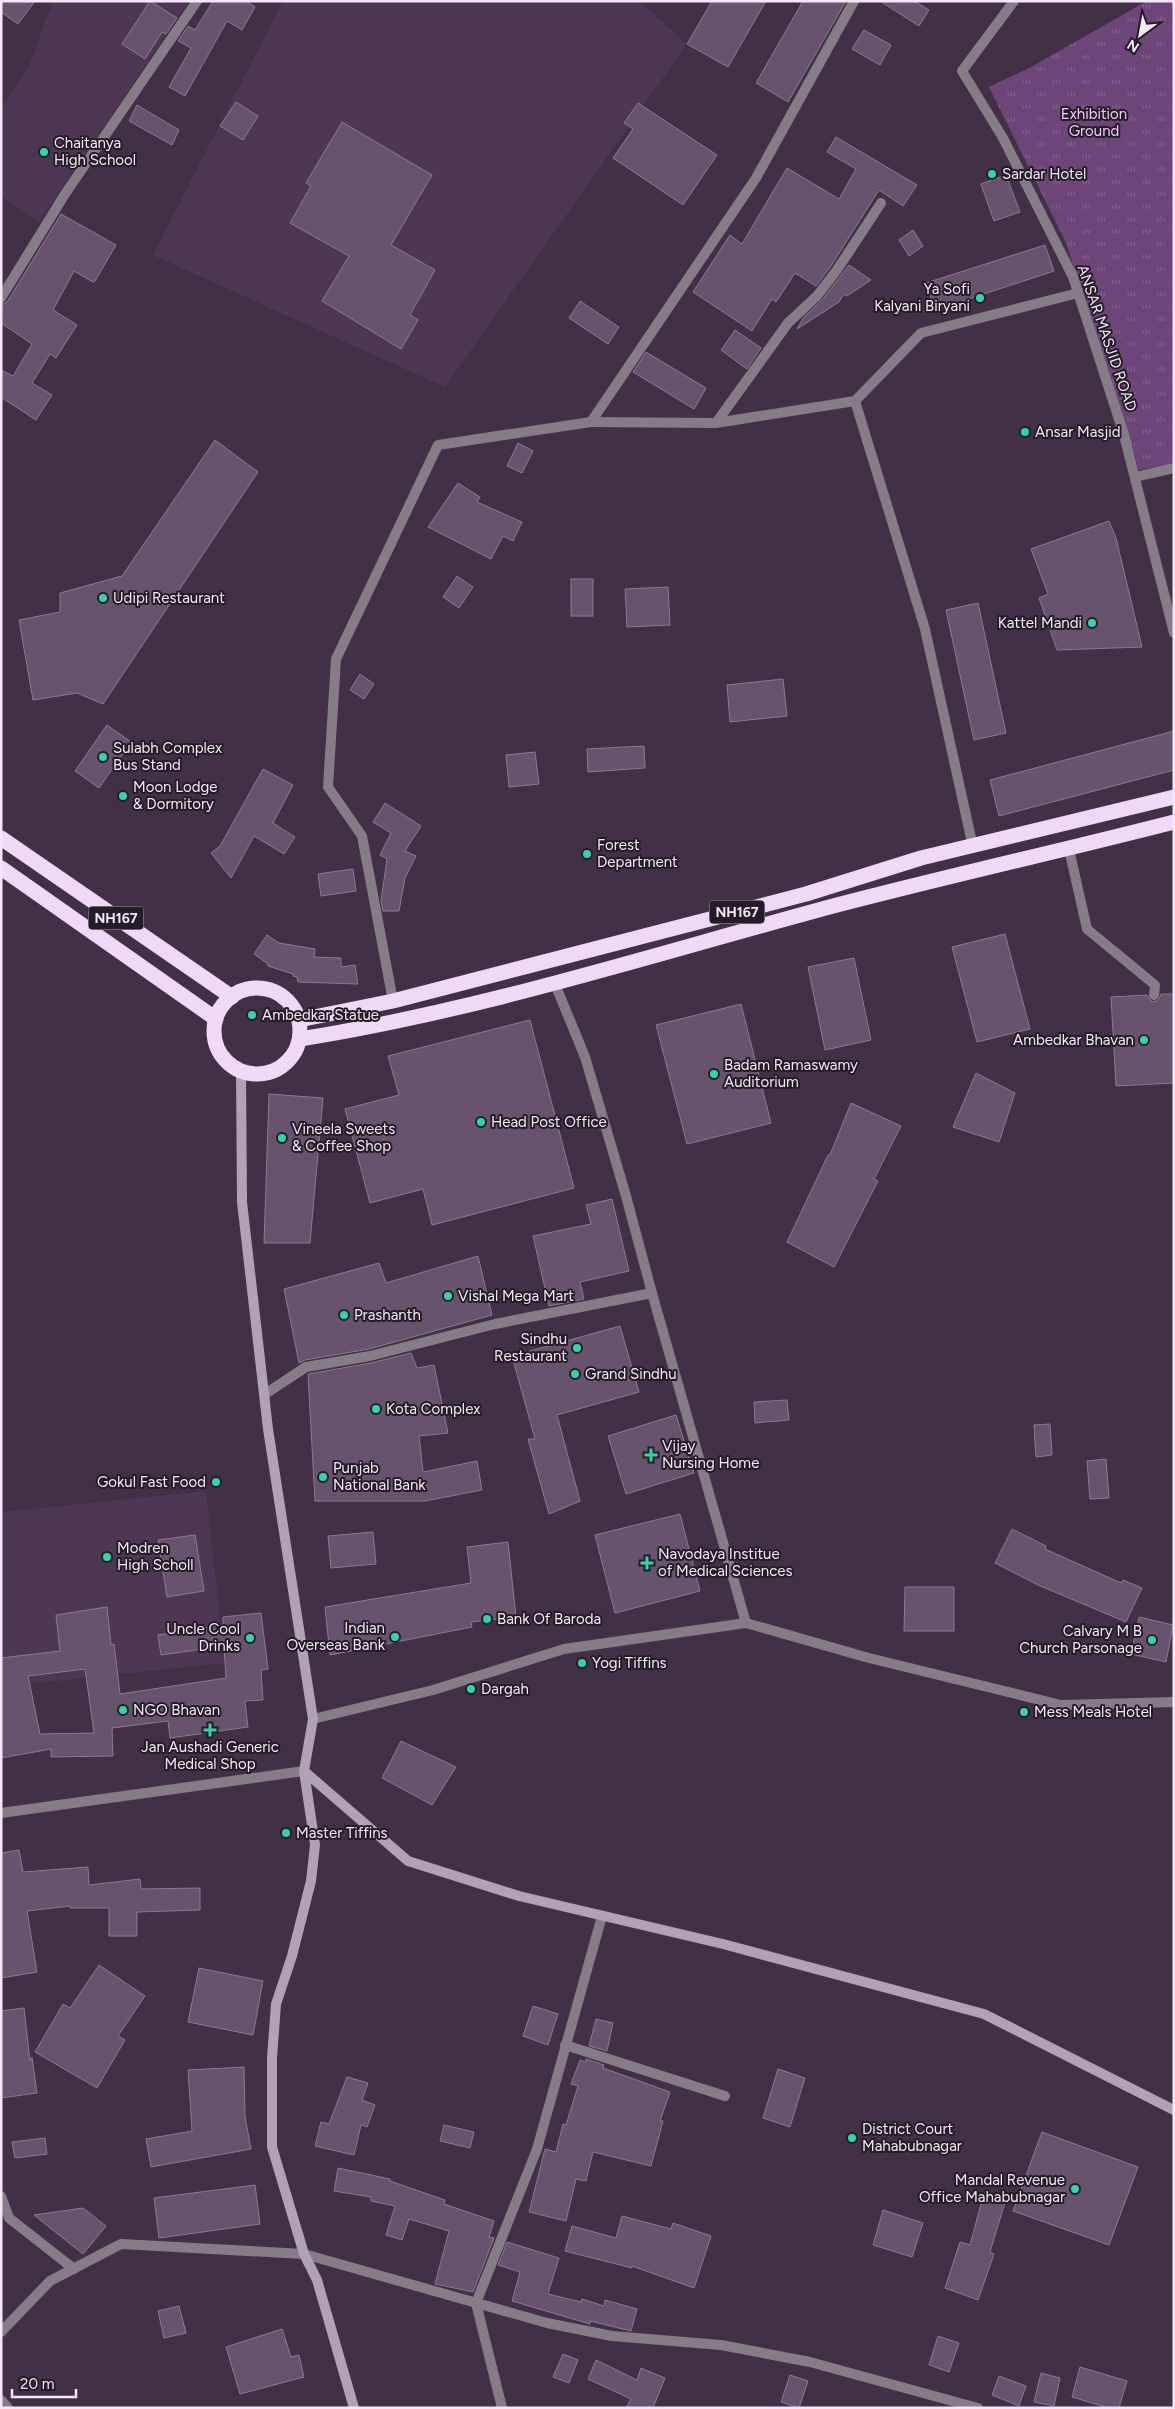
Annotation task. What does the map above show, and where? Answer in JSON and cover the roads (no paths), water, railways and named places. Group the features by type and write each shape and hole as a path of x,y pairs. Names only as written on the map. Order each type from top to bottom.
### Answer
{"highway":[{"name":"NH167","path":"299,1020 393,1002 806,894 921,858 973,847 1174,796"},
{"name":"NH167","path":"300,1039 365,1029 555,984 825,909 1174,822"},
{"name":"NH167","path":"1,838 232,996"},
{"name":"NH167","path":"1,868 216,1019"},
{"path":"251,989 271,991 289,1003 299,1020 300,1039 296,1051 289,1062 278,1069 260,1074 241,1071 230,1065 216,1044 214,1032 216,1019 222,1007 232,996 251,989"}],"street":[{"path":"1,298 65,194 197,1"},
{"path":"591,422 756,178 854,1"},
{"name":"ANSAR MASJID ROAD","path":"1014,1 962,71 1004,138 1072,277 1124,435 1174,633"},
{"path":"716,423 788,323 817,296 837,270 882,203"},
{"path":"393,1002 362,836 328,787 336,659 438,445 591,422 716,423 855,401 921,332 1078,293"},
{"path":"855,401 925,629 973,847"},
{"path":"1135,477 1174,468"},
{"path":"1069,849 1087,929 1155,985 1154,995"},
{"path":"555,984 585,1057 746,1623"},
{"path":"241,1071 242,1202 268,1429 313,1719 304,1771 315,1845 311,1881 292,1956 276,2004 272,2058 272,2147 304,2254 317,2280 354,2408"},
{"path":"265,1394 306,1367 370,1356 495,1324 652,1293"},
{"path":"313,1719 433,1690 564,1649 746,1623 869,1658 1061,1705 1174,1702"},
{"path":"1,1813 304,1771 408,1861 519,1896 723,1944 984,2014 1174,2110"},
{"path":"502,2408 476,2303 537,2149 602,1916"},
{"path":"565,2045 725,2096"},
{"path":"1,2196 9,2218 74,2269"},
{"path":"1,2332 50,2281 121,2244 304,2254 547,2323 612,2336 721,2345 810,2362 978,2408"},
{"path":"1,2400 8,2408"}],"place":[{"name":"Chaitanya High School","path":"44,152"},
{"name":"Sardar Hotel","path":"992,174"},
{"name":"Ya Sofi Kalyani Biryani","path":"980,298"},
{"name":"Ansar Masjid","path":"1025,432"},
{"name":"Udipi Restaurant","path":"103,598"},
{"name":"Kattel Mandi","path":"1092,623"},
{"name":"Sulabh Complex Bus Stand","path":"103,757"},
{"name":"Moon Lodge & Dormitory","path":"123,796"},
{"name":"Forest Department","path":"587,854"},
{"name":"Ambedkar Statue","path":"252,1015"},
{"name":"Ambedkar Bhavan","path":"1144,1040"},
{"name":"Badam Ramaswamy Auditorium","path":"714,1074"},
{"name":"Head Post Office","path":"481,1122"},
{"name":"Vineela Sweets & Coffee Shop","path":"282,1138"},
{"name":"Vishal Mega Mart","path":"448,1296"},
{"name":"Prashanth","path":"344,1315"},
{"name":"Sindhu Restaurant","path":"577,1348"},
{"name":"Grand Sindhu","path":"575,1374"},
{"name":"Kota Complex","path":"376,1409"},
{"name":"Vijay Nursing Home","path":"651,1455"},
{"name":"Punjab National Bank","path":"323,1477"},
{"name":"Gokul Fast Food","path":"216,1482"},
{"name":"Modren High Scholl","path":"107,1557"},
{"name":"Navodaya Institue of Medical Sciences","path":"647,1563"},
{"name":"Bank Of Baroda","path":"487,1619"},
{"name":"Indian Overseas Bank","path":"395,1637"},
{"name":"Uncle Cool Drinks","path":"250,1638"},
{"name":"Calvary M B Church Parsonage","path":"1152,1640"},
{"name":"Yogi Tiffins","path":"582,1663"},
{"name":"Dargah","path":"471,1689"},
{"name":"NGO Bhavan","path":"123,1710"},
{"name":"Mess Meals Hotel","path":"1024,1712"},
{"name":"Jan Aushadi Generic Medical Shop","path":"210,1730"},
{"name":"Master Tiffins","path":"286,1833"},
{"name":"District Court Mahabubnagar","path":"852,2138"},
{"name":"Mandal Revenue Office Mahabubnagar","path":"1075,2189"}],"park label":[{"name":"Exhibition Ground","path":"1094,122"}]}
